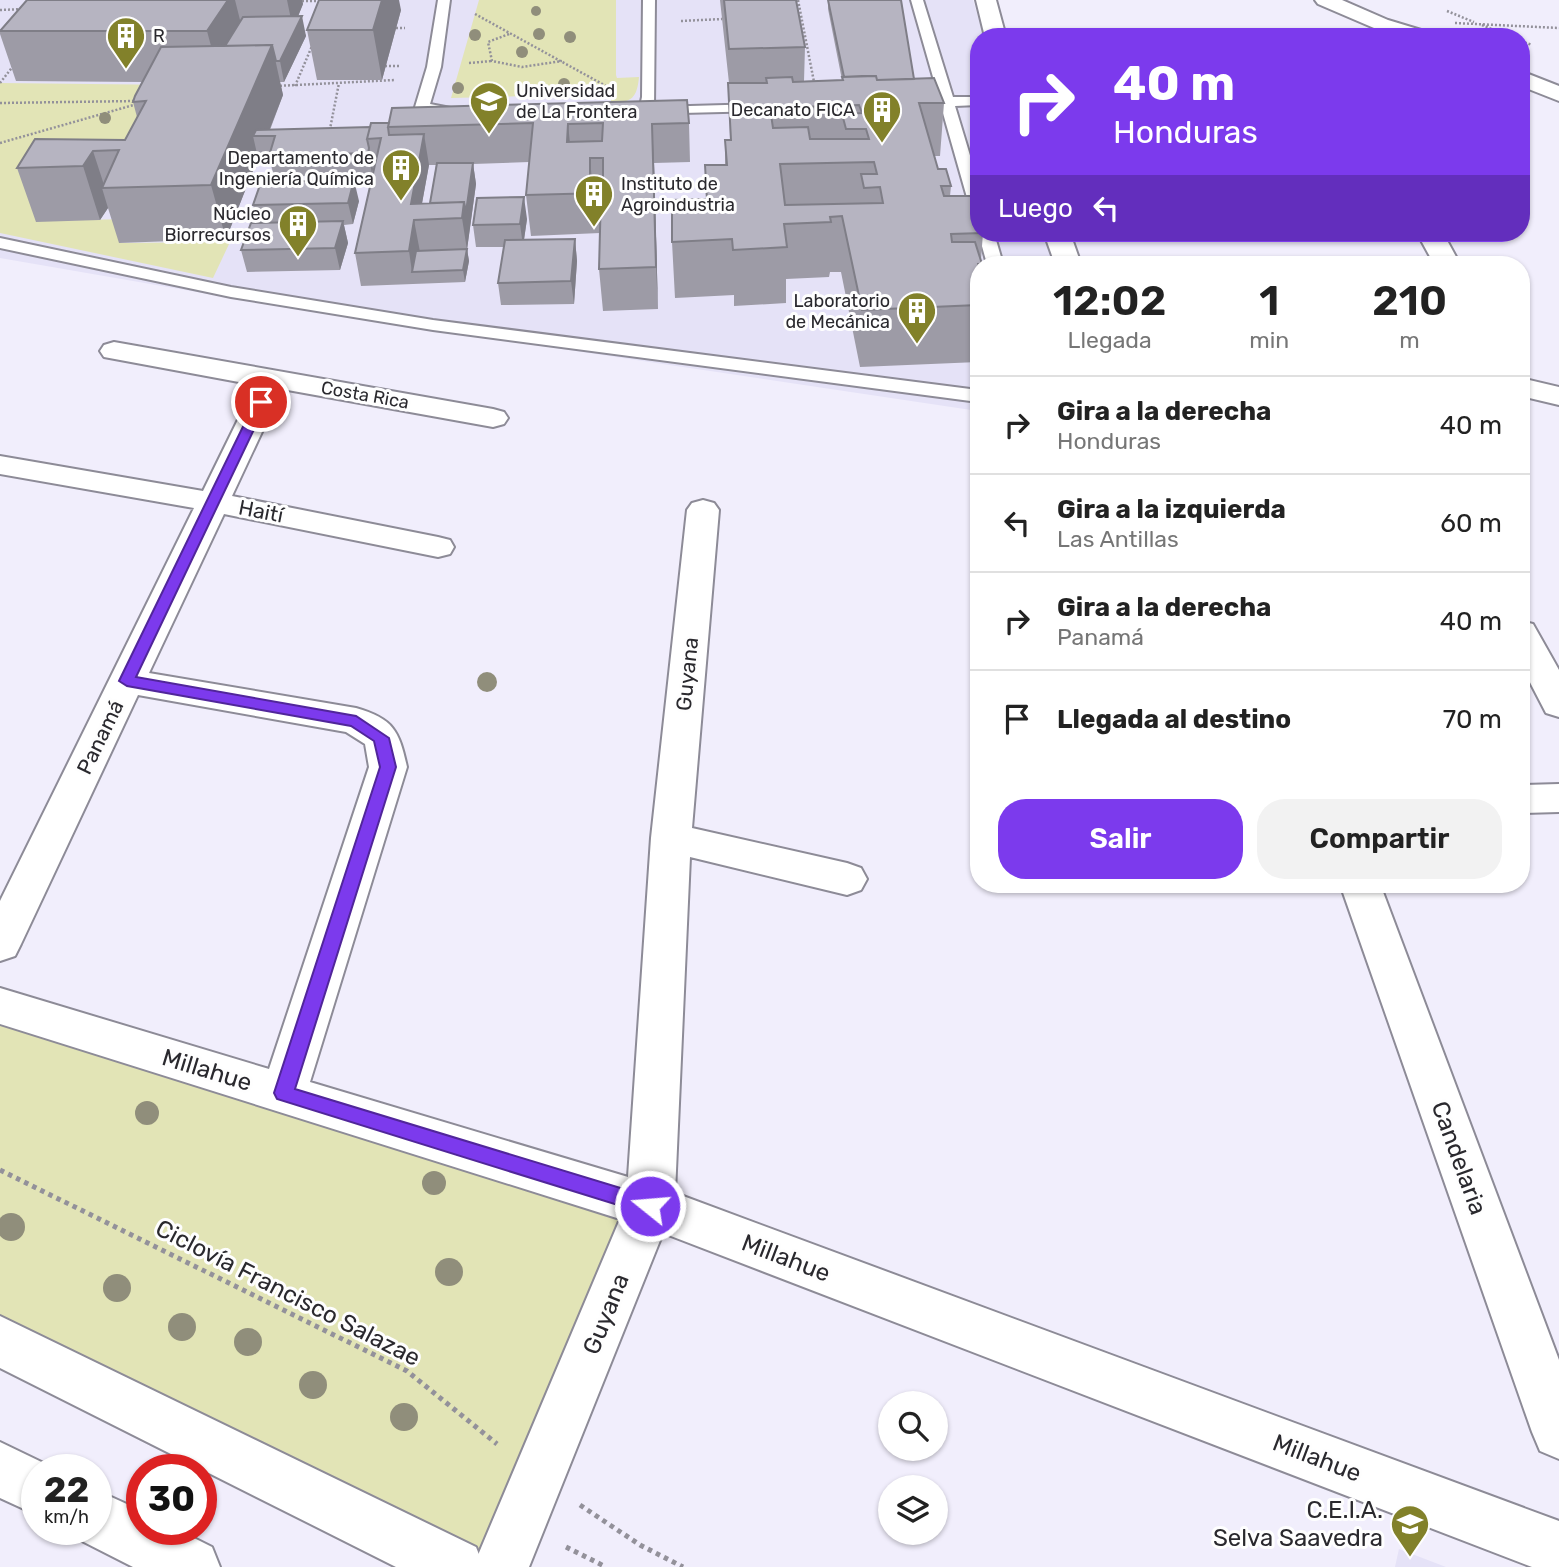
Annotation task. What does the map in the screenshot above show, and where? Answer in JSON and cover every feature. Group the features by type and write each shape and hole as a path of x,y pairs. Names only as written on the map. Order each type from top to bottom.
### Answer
{"street":[{"path":"986,0 994,28"},
{"path":"1325,0 1395,28"},
{"path":"1356,0 1403,21 1412,28"},
{"path":"1530,82 1559,94"},
{"name":"Costa Rica","path":"114,351 493,418"},
{"name":"Panamá","path":"0,944 273,377"},
{"path":"1530,389 1559,396"},
{"name":"Haití","path":"0,465 213,502 438,547"},
{"name":"Guyana","path":"501,1567 650,1206 671,838 703,510"},
{"path":"1530,649 1559,704"},
{"path":"127,681 356,721 382,738 388,767 284,1093"},
{"path":"1530,799 1559,798"},
{"path":"671,838 848,879"},
{"name":"Candelaria","path":"1363,893 1559,1432"},
{"name":"Millahue","path":"0,1006 650,1206 1559,1549"},
{"path":"0,1341 456,1567"},
{"path":"0,1469 21,1480"},
{"path":"112,1526 192,1567"}],"lane":[{"path":"444,0 434,67 422,107 444,112 477,113"},
{"path":"646,111 649,97 649,0"},
{"path":"917,0 970,182"},
{"path":"898,104 970,102"},
{"path":"627,111 774,107"},
{"path":"0,243 231,292 433,325 970,395"}],"path":[{"path":"297,1 332,0"},
{"path":"797,0 817,98"},
{"path":"0,10 23,9"},
{"path":"1443,9 1489,28"},
{"path":"474,13 625,96 627,111"},
{"path":"396,28 405,28 407,19"},
{"path":"674,21 722,19"},
{"path":"1535,29 1559,28"},
{"path":"510,34 488,42 492,61 522,67 562,61"},
{"path":"296,86 316,37"},
{"path":"0,83 19,58"},
{"path":"268,86 394,82 397,66 386,66"},
{"path":"328,138 339,83"},
{"path":"0,103 144,102 16,140"},
{"path":"0,141 29,141"},
{"name":"Ciclovía Francisco Salazae","path":"0,1170 407,1371 540,1478 640,1545 683,1567"}],"shaded area":[{"name":"Universidad de La Frontera","path":"0,0 973,0 981,28 970,28 970,242 1049,242 1054,256 970,256 970,410 301,310 0,258"},
{"name":"C.E.I.A. Selva Saavedra","path":"1399,1549 1446,1567 1395,1567"}],"green space":[{"path":"479,0 616,0 616,75 617,78 639,77 635,94 629,100 611,104 611,94 451,98"},
{"path":"0,83 181,85 150,149 37,221 129,219 120,243 230,242 213,278 0,233"},
{"path":"0,1006 650,1206 501,1567 0,1341"}],"building":[{"path":"27,0 228,0 207,31 0,31"},
{"path":"319,0 382,0 373,30 307,30"},
{"path":"724,0 796,0 805,47 729,49"},
{"path":"828,0 901,0 914,79 844,77"},
{"path":"302,16 280,61 276,61 272,45 225,46 243,17"},
{"path":"272,45 211,185 102,188 119,150 93,151 83,166 17,168 35,139 125,140 146,101 133,102 135,96 161,47"},
{"path":"876,76 877,80 934,78 944,103 919,103 938,169 946,169 951,186 941,186 944,196 970,196 970,233 951,234 952,242 975,242 979,256 970,256 970,305 862,310 842,216 830,217 831,222 784,224 787,247 733,250 732,239 672,242 672,200 707,199 705,165 727,165 725,140 731,140 728,83 767,83 766,78 792,77 793,82 843,80 842,77","holes":["859,105 862,113 842,114 846,129 866,129 869,139 810,139 808,127 773,128 770,108","874,162 877,174 861,174 864,188 880,187 883,203 785,205 780,164"]},
{"path":"687,100 689,123 652,124 656,267 599,269 601,193 526,195 533,123 388,127 392,108","holes":["603,123 602,141 567,142 568,124","590,158 603,158 603,182 590,182"]},
{"path":"371,123 389,123 389,135 424,134 411,204 464,202 462,218 414,220 409,251 355,253 381,138 367,139"},
{"path":"370,127 368,153 269,156 275,136 253,136 256,130"},
{"path":"437,163 473,163 466,212 464,202 430,203"},
{"path":"354,180 348,203 253,205 261,182"},
{"path":"524,197 520,224 473,225 477,198"},
{"path":"343,221 335,248 241,250 251,223"},
{"path":"575,239 571,281 498,283 505,240"},
{"path":"467,249 463,270 412,272 416,251"}],"place":[{"name":"R","path":"126,70"},
{"name":"Universidad de La Frontera","path":"489,135"},
{"name":"Decanato FICA","path":"882,144"},
{"name":"Departamento de Ingeniería Química","path":"401,202"},
{"name":"Instituto de Agroindustria","path":"594,228"},
{"name":"Núcleo Biorrecursos","path":"298,258"},
{"name":"Laboratorio de Mecánica","path":"917,345"},
{"name":"C.E.I.A. Selva Saavedra","path":"1410,1558"}],"route":[{"path":"261,402 127,681 356,721 382,738 388,767 284,1093 650,1206"}]}
